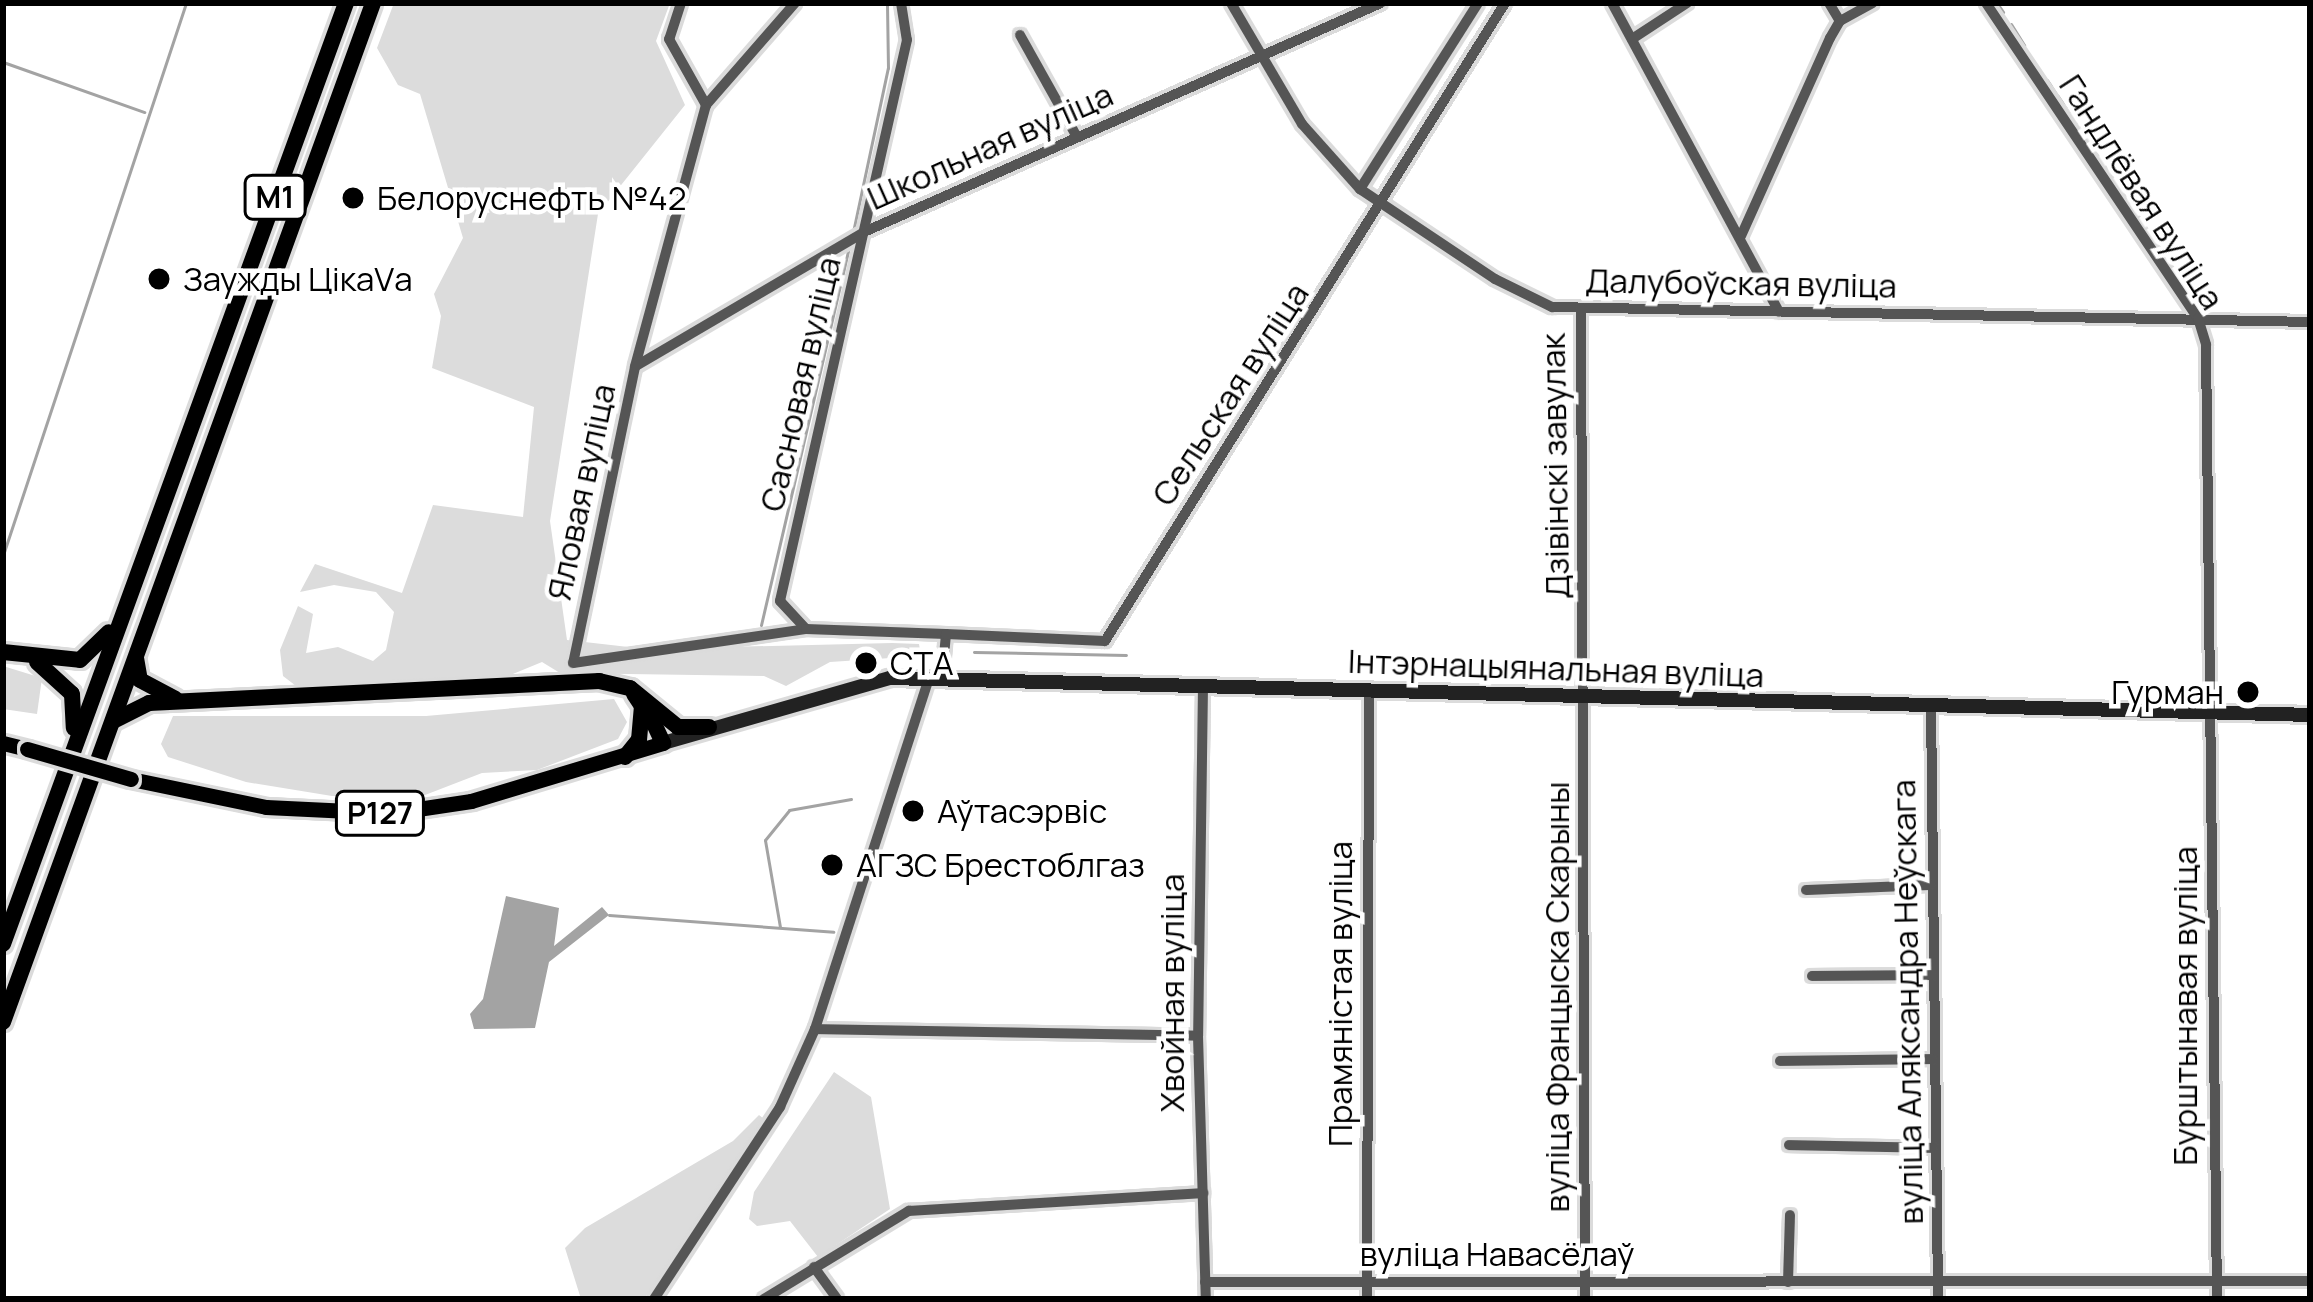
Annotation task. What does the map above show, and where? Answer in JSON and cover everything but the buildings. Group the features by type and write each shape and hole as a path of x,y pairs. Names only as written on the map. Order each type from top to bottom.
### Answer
{"highway":[{"name":"М1","path":"3,944 346,3"},
{"name":"М1","path":"3,1022 373,3"},
{"path":"3,652 31,659 80,660 120,617"},
{"path":"136,653 140,680 182,701"},
{"path":"31,659 72,694 73,748"},
{"path":"109,726 136,705 599,681 630,688 678,727 709,728"},
{"path":"630,688 663,743"},
{"path":"625,757 642,722 630,688"}],"main road":[{"name":"Інтэрнацыянальная вуліца","path":"709,728 803,698 936,678 2310,715"},
{"name":"Р127","path":"3,742 131,779 266,807 392,813 470,801 709,728"}],"street":[{"path":"681,3 669,39 706,105"},
{"name":"Яловая вуліца","path":"795,3 706,105 635,367 573,663 806,629"},
{"name":"Сасновая вуліца","path":"806,629 784,613 784,570 907,40 901,3"},
{"name":"Далубоўская вуліца","path":"1231,3 1302,124 1360,190 1495,279 1552,307 2310,322"},
{"name":"Школьная вуліца","path":"635,367 864,232 1381,3"},
{"path":"1360,190 1478,3"},
{"name":"Сельская вуліца","path":"946,634 1105,640 1382,206 1505,3"},
{"path":"1612,3 1779,312"},
{"path":"1633,39 1687,3"},
{"path":"1828,3 1840,21"},
{"path":"1741,236 1840,21 1872,3"},
{"name":"Гандлёвая вуліца","path":"1986,3 2198,318 2209,378 2212,713"},
{"path":"1020,35 1077,136"},
{"name":"Дзівінскі завулак","path":"1581,308 1584,695"},
{"path":"653,1299 749,1161 814,1029 936,678 946,634 806,629"},
{"name":"Хвойная вуліца","path":"1203,686 1198,1036 1206,1299"},
{"name":"Прамяністая вуліца","path":"1367,1299 1369,689"},
{"name":"вуліца Францыска Скарыны","path":"1584,695 1586,1299"},
{"name":"вуліца Аляксандра Неўскага","path":"1931,705 1938,1299"},
{"name":"Бурштынавая вуліца","path":"2212,713 2218,1299"},
{"path":"1806,890 1931,886"},
{"path":"1812,976 1932,975"},
{"path":"814,1029 1198,1036"},
{"path":"1780,1061 1933,1060"},
{"path":"1789,1145 1933,1148"},
{"path":"764,1299 909,1211 938,1204 1203,1193"},
{"path":"1788,1282 1790,1215"},
{"path":"814,1268 837,1299"},
{"name":"вуліца Навасёлаў","path":"1205,1282 2310,1281"}],"shaded area":[{"path":"394,3 670,3 656,41 685,105 598,214 550,521 567,640 646,649 919,644 921,656 830,662 786,686 764,676 560,673 542,662 501,679 300,689 283,676 280,650 298,606 313,614 306,653 338,647 373,661 386,650 394,612 376,592 334,585 300,592 315,564 402,593 433,505 523,517 534,407 432,368 441,316 434,294 463,238 420,94 398,85 377,48"},
{"path":"3,666 42,678 37,714 3,709"},
{"path":"614,699 627,722 618,739 537,770 482,773 425,795 332,796 246,782 168,757 161,744 173,716 426,716"},
{"path":"506,896 559,908 554,946 602,907 609,915 549,962 535,1028 474,1029 470,1014 483,999"},
{"path":"834,1072 871,1097 890,1209 818,1257 790,1221 757,1226 749,1219 754,1192"},
{"path":"759,1115 764,1119 736,1168 644,1299 581,1299 565,1248 585,1228 733,1141"}],"waterway":[{"path":"3,555 186,3"},
{"path":"853,232 888,68 887,3"},
{"path":"1997,3 2003,12"},
{"path":"2011,24 2024,45"},
{"path":"3,62 144,112"},
{"path":"2047,80 2072,117"},
{"path":"2079,127 2088,141"},
{"path":"761,625 849,247"},
{"path":"974,652 1126,655"},
{"path":"780,927 765,840 789,810 851,799"},
{"path":"609,915 833,932"}],"place":[{"name":"Белоруснефть №42","path":"353,198"},
{"name":"Заужды ЦікаVа","path":"159,279"},
{"name":"СТА","path":"866,663"},
{"name":"Гурман","path":"2248,692"},
{"name":"Аўтасэрвіс","path":"913,811"},
{"name":"АГЗС Брестоблгаз","path":"832,865"}]}
